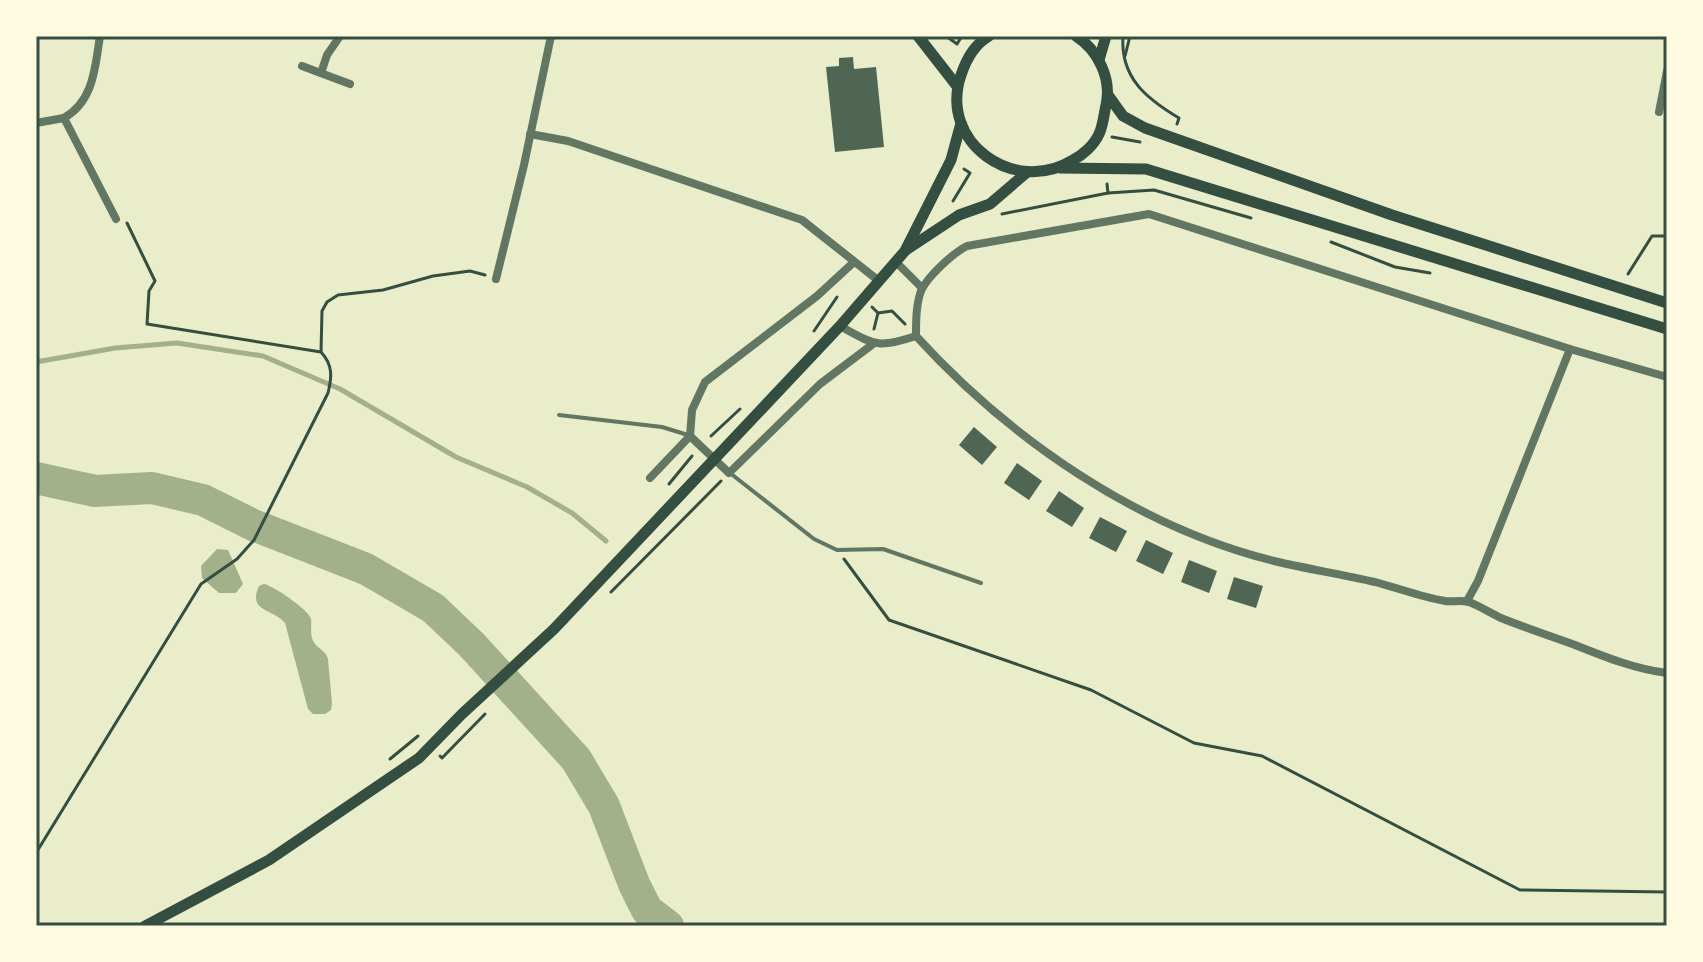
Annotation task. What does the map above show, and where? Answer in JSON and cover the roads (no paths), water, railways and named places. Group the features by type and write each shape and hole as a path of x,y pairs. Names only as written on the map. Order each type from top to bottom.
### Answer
{"main road":[{"path":"918,36 957,86"},
{"path":"989,36 966,60 957,86 961,123 976,148 998,165 1026,173 1060,168 1083,155 1098,135 1108,95 1106,76 1099,60 1076,36"},
{"path":"1099,60 1106,36"},
{"path":"1108,95 1123,116 1145,128 1392,215 1667,303"},
{"path":"145,926 269,860 419,758 554,629 840,326 905,251 951,160 961,123"},
{"path":"1060,168 1146,169 1667,329"},
{"path":"905,251 959,215 990,204 1026,173"}],"street":[{"path":"36,123 74,113 88,94 100,36"},
{"path":"321,73 327,55 340,36"},
{"path":"496,279 551,36"},
{"path":"302,66 350,84"},
{"path":"1659,112 1667,71"},
{"path":"64,118 116,219"},
{"path":"530,134 568,141 802,220 879,281"},
{"path":"1667,377 1570,349 1149,214 967,246 955,252 922,288 916,315 916,336 940,362 1010,424 1054,457 1143,510 1189,532 1235,550 1276,561 1445,601 1467,601 1499,617 1617,661 1646,671 1667,673"},
{"path":"650,478 690,436 692,410 705,382 795,313 854,262"},
{"path":"896,262 922,288"},
{"path":"840,326 873,344 892,344 916,336"},
{"path":"690,436 729,473 820,384 873,344"},
{"path":"1467,601 1478,581 1570,349"}],"lane":[{"path":"559,415 662,427 690,436"},
{"path":"729,473 814,539 837,550 883,549 981,583"}],"waterway":[{"path":"36,362 115,348 177,343 263,356 340,389 456,457 527,487 572,513 606,541"},
{"path":"36,478 95,491 152,488 203,500 253,525 366,569 433,608 471,644 576,759 604,806 647,910 668,926"}]}
